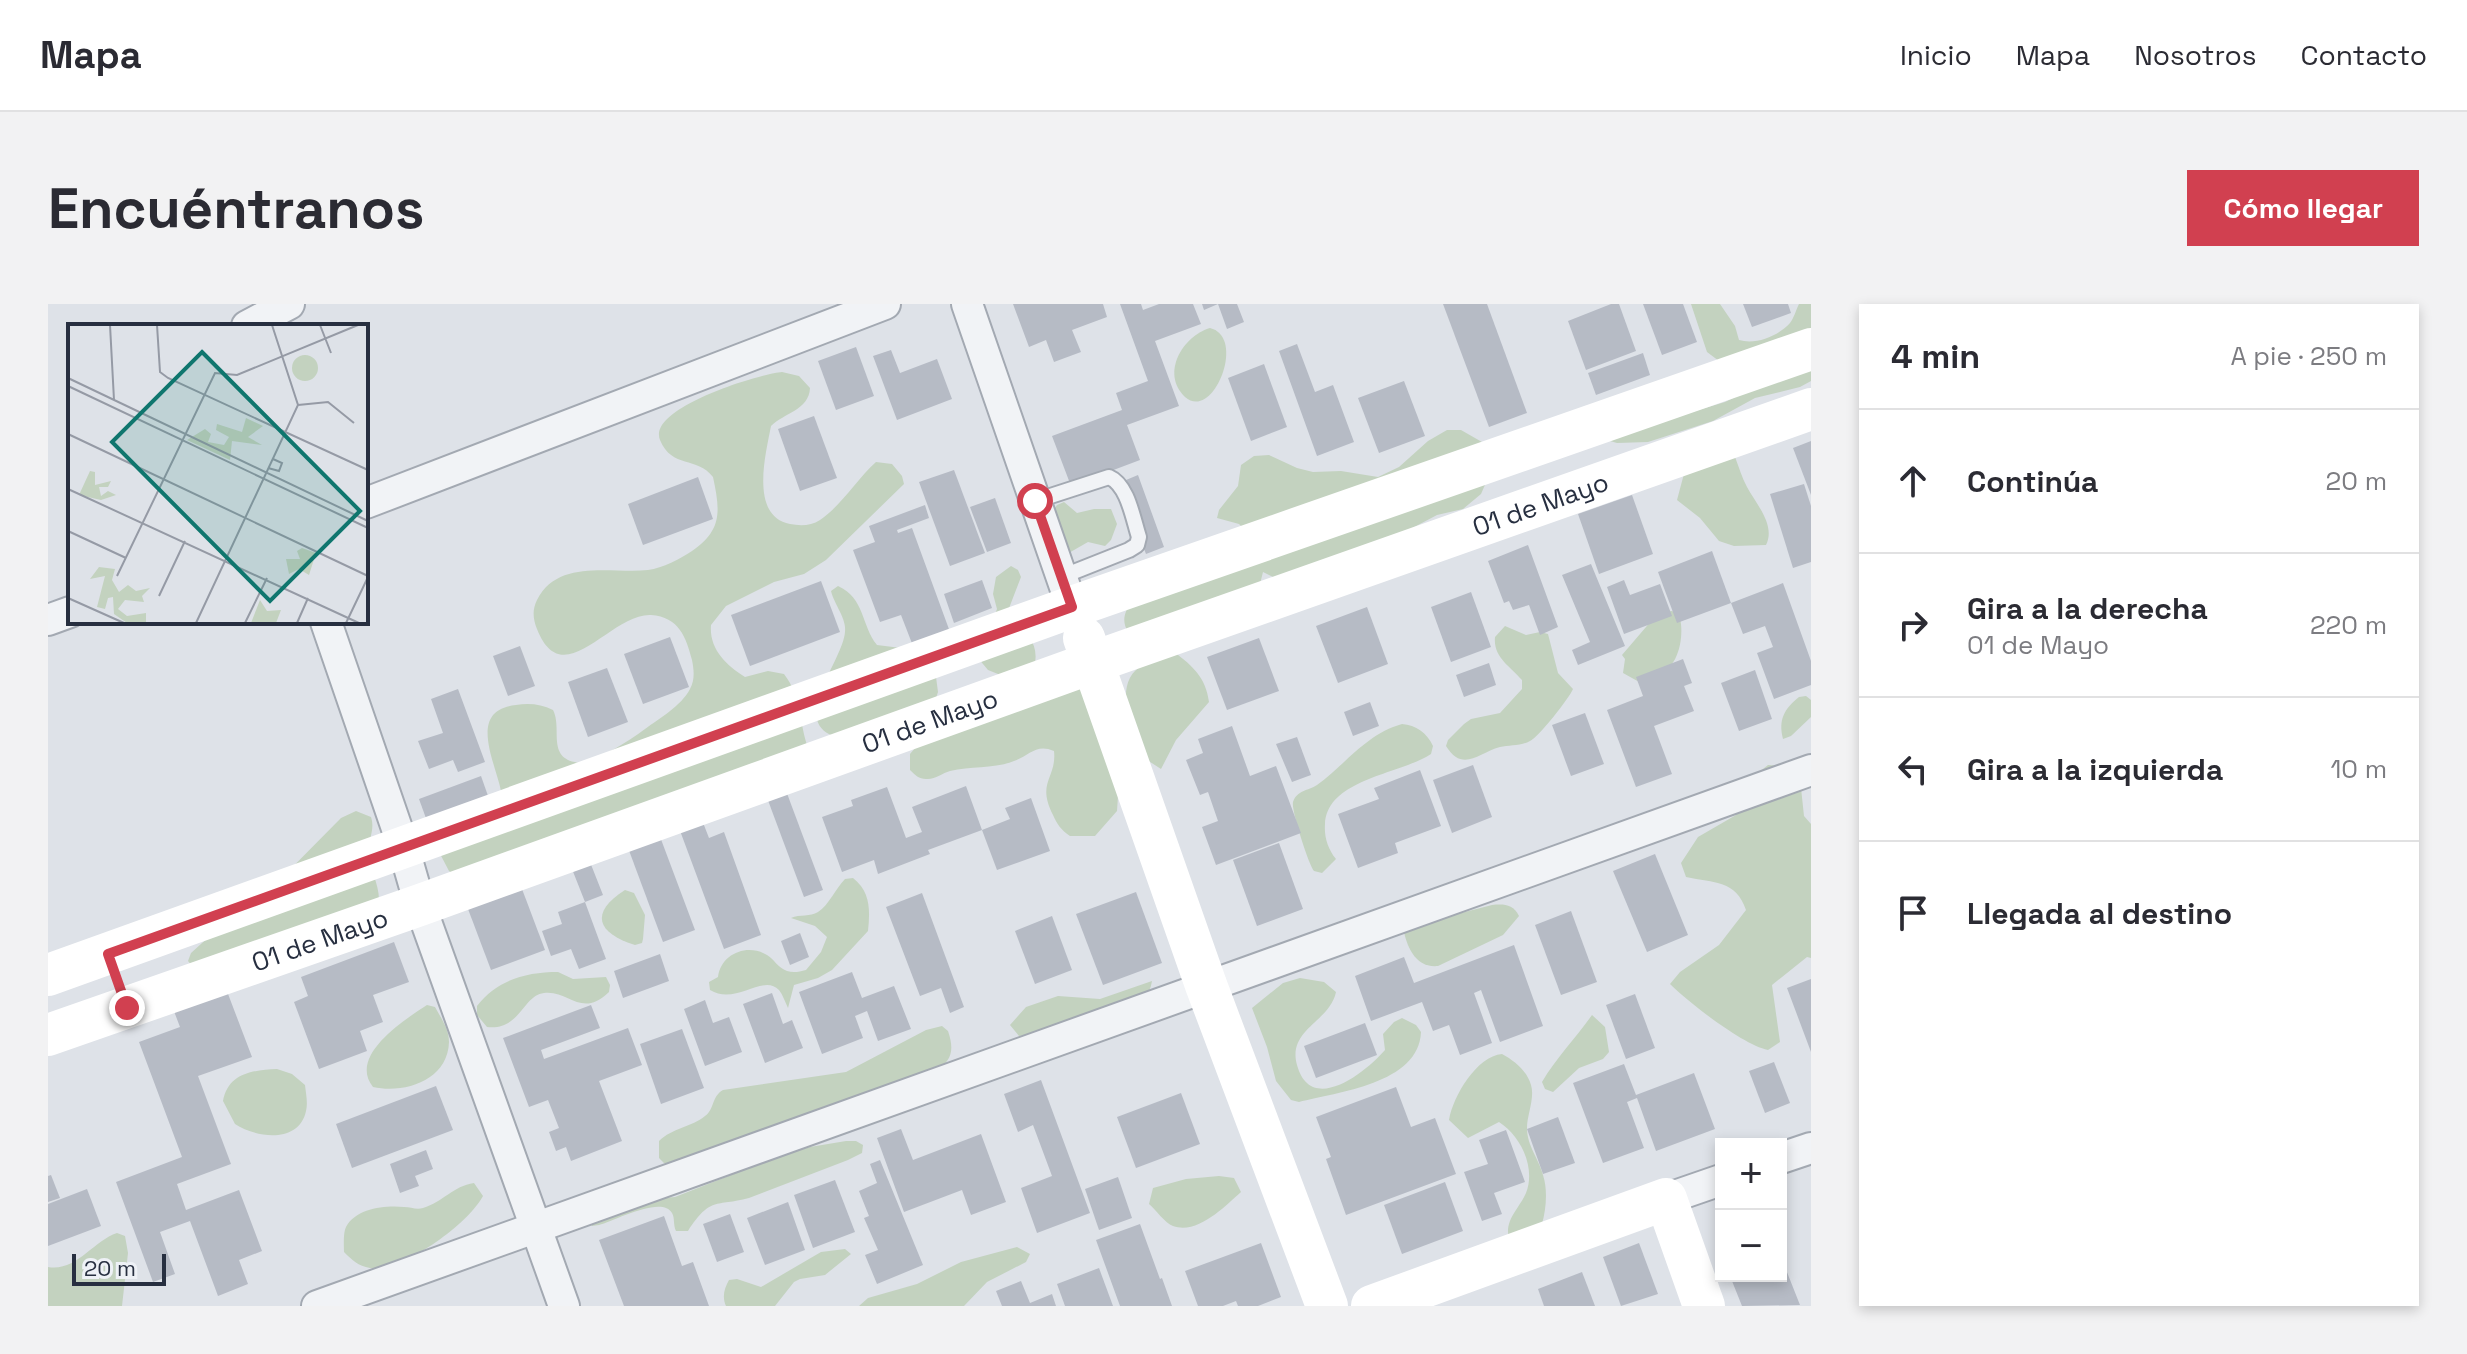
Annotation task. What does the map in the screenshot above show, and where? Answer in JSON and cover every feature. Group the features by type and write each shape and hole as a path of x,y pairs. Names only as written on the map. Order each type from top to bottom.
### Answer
{"street":[{"path":"251,324 289,304"},
{"path":"368,502 885,304"},
{"path":"967,304 1206,985 1327,1306"},
{"path":"48,975 403,846 1066,592 1811,349"},
{"name":"01 de Mayo","path":"48,1035 1811,409"},
{"path":"48,620 68,613"},
{"path":"327,624 403,846 420,905 564,1306"},
{"path":"317,1306 1811,770"},
{"path":"108,954 127,1008"},
{"path":"1787,1156 1811,1148"},
{"path":"1372,1306 1715,1182"},
{"path":"1666,1199 1704,1306"}],"lane":[{"path":"1035,501 1109,477 1117,480 1122,488 1135,525 1139,537 1137,545 1066,592"}],"green space":[{"path":"1691,304 1720,304 1735,326 1739,340 1752,341 1779,332 1790,323 1799,304 1811,304 1811,346 1719,361 1707,352"},
{"path":"1210,328 1221,335 1226,346 1226,360 1215,389 1196,402 1185,397 1178,387 1175,367 1178,356 1191,339"},
{"path":"1811,368 1811,381 1800,387 1755,398 1713,421 1648,442 1617,443 1603,439 1725,402 1762,384"},
{"path":"782,372 799,376 810,388 801,406 771,426 763,482 769,509 777,519 802,525 820,520 876,462 892,464 902,476 904,484 826,560 804,574 774,582 726,606 711,625 716,649 725,662 745,677 768,671 784,674 797,700 807,745 456,876 449,871 438,850 501,791 488,739 492,716 501,709 516,705 530,704 553,710 559,750 570,761 581,763 607,753 630,739 670,711 692,686 694,671 687,644 680,630 668,620 651,615 635,618 574,653 560,654 548,647 537,629 535,604 546,587 558,578 587,571 654,569 677,560 702,543 717,518 713,477 700,466 671,455 660,440 661,428 670,416 708,395 751,379"},
{"path":"1447,430 1461,430 1482,442 1488,478 1481,494 1463,509 1437,515 1401,534 1275,578 1263,572 1259,588 1128,632 1125,616 1131,601 1245,530 1239,524 1217,518 1219,510 1238,486 1241,465 1254,456 1269,455 1313,472 1341,471 1378,477 1399,467 1428,441"},
{"path":"1735,457 1745,484 1767,522 1766,545 1734,546 1719,541 1700,518 1677,500 1685,470"},
{"path":"1064,502 1077,513 1111,509 1117,524 1111,540 1105,546 1088,542 1067,554 1052,512"},
{"path":"1011,566 1018,570 1021,577 1006,616 1032,641 1036,655 1035,663 1003,676 988,670 978,658 997,609 993,594 996,577"},
{"path":"838,586 853,597 877,645 901,648 936,677 938,692 935,701 834,736 822,728 817,717 818,704 845,632 831,591"},
{"path":"1672,611 1679,615 1681,634 1674,661 1641,683 1623,673 1625,659 1622,655 1658,613"},
{"path":"1505,626 1526,635 1548,634 1558,673 1573,689 1540,733 1530,741 1500,747 1465,760 1452,754 1446,746 1448,740 1471,719 1500,713 1522,689 1522,680 1503,661 1495,644 1495,637"},
{"path":"1174,652 1198,673 1209,702 1176,740 1161,769 1141,756 1129,719 1126,694 1134,672 1147,662"},
{"path":"1080,685 1118,796 1117,811 1095,836 1070,836 1062,829 1048,804 1046,795 1054,751 1037,749 1006,764 950,771 929,779 919,777 910,770 910,754 915,748"},
{"path":"1806,696 1811,700 1811,717 1791,736 1783,739 1781,726 1786,711 1799,697"},
{"path":"1402,724 1416,728 1431,741 1431,754 1352,787 1338,797 1329,809 1325,824 1327,843 1336,859 1322,873 1314,871 1297,826 1293,807 1295,798 1317,785 1377,735"},
{"path":"1768,765 1782,766 1801,788 1804,816 1811,824 1811,958 1807,957 1772,985 1780,1042 1768,1050 1731,1032 1670,984 1680,972 1719,945 1746,910 1742,900 1730,888 1686,877 1681,863 1698,837 1736,815 1758,773"},
{"path":"356,811 371,817 369,856 379,900 193,967 188,961 191,953 212,934 250,910 341,818"},
{"path":"853,878 866,896 868,931 832,970 794,985 788,1008 779,990 773,986 765,985 730,994 710,990 709,982 718,977 724,962 743,951 767,955 787,971 806,970 821,952 827,937 815,926 791,918 818,912 845,879"},
{"path":"625,890 634,893 645,915 642,943 635,945 612,935 602,922 606,907"},
{"path":"1492,905 1508,906 1519,916 1503,935 1438,966 1423,964 1413,955 1403,928"},
{"path":"558,972 573,979 606,977 609,992 591,1003 576,1002 553,993 537,995 514,1019 498,1027 487,1027 477,1015 477,1006 503,984 524,976"},
{"path":"1300,978 1324,982 1336,992 1326,1011 1298,1043 1297,1065 1304,1080 1314,1087 1339,1085 1365,1069 1385,1050 1383,1034 1402,1018 1416,1025 1421,1032 1417,1050 1392,1074 1374,1083 1299,1102 1291,1100 1276,1081 1252,1008 1283,983"},
{"path":"1152,981 1149,991 1139,1001 1102,1008 1082,1022 1068,1027 1019,1036 1010,1025 1026,1007 1058,996 1100,999"},
{"path":"427,1005 435,1007 448,1033 447,1055 441,1066 433,1075 411,1086 373,1087 367,1075 373,1051 393,1029"},
{"path":"1592,1015 1605,1027 1609,1052 1603,1059 1579,1068 1553,1092 1545,1089 1542,1082"},
{"path":"942,1026 948,1031 951,1041 950,1055 943,1066 923,1080 680,1163 664,1163 659,1158 659,1141 705,1116 723,1090 846,1072 926,1030"},
{"path":"1502,1054 1520,1067 1531,1085 1528,1135 1545,1181 1546,1193 1542,1224 1509,1239 1510,1220 1529,1183 1528,1163 1520,1144 1499,1122 1468,1138 1449,1120 1455,1100 1475,1069 1493,1056"},
{"path":"277,1069 292,1074 305,1085 307,1108 302,1122 295,1129 276,1135 254,1133 235,1124 223,1101 230,1084 251,1072"},
{"path":"846,1141 863,1145 862,1153 749,1198 714,1205 702,1212 688,1231 676,1231 672,1213 667,1208 648,1208 592,1226 587,1219 640,1200 675,1197 810,1147"},
{"path":"1234,1178 1241,1192 1201,1223 1182,1228 1173,1226 1149,1204 1153,1188 1186,1179"},
{"path":"474,1183 483,1196 475,1207 449,1232 416,1254 384,1267 370,1268 344,1252 345,1230 351,1221 364,1212 380,1207 423,1208 460,1187"},
{"path":"117,1233 125,1236 128,1253 122,1306 48,1306 48,1267 76,1261"},
{"path":"1017,1247 1030,1254 1026,1262 987,1282 964,1306 859,1306 868,1298 917,1284 961,1262"},
{"path":"845,1249 851,1254 825,1275 794,1282 775,1306 726,1306 724,1293 729,1280 737,1279 761,1287 821,1252"}],"building":[{"path":"1013,304 1103,304 1107,317 1072,330 1081,352 1054,362 1046,340 1029,347"},
{"path":"1120,304 1141,304 1143,310 1159,304 1193,304 1201,324 1155,341 1179,406 1127,425 1140,460 1071,486 1052,436 1122,410 1116,393 1148,381"},
{"path":"1202,304 1218,304 1204,310"},
{"path":"1218,304 1237,304 1244,322 1227,329"},
{"path":"1443,304 1487,304 1527,413 1489,427"},
{"path":"1611,304 1619,304 1636,351 1586,370 1568,321"},
{"path":"1643,304 1683,304 1697,342 1662,355"},
{"path":"1743,304 1788,304 1791,313 1752,327"},
{"path":"1297,344 1315,392 1333,385 1354,442 1317,456 1279,351"},
{"path":"856,347 874,396 836,410 818,361"},
{"path":"891,350 900,373 937,359 952,399 897,420 873,356"},
{"path":"1643,353 1650,375 1596,395 1588,373"},
{"path":"1264,364 1287,427 1251,441 1228,378"},
{"path":"1404,381 1425,436 1379,453 1358,398"},
{"path":"814,416 837,478 800,491 778,429"},
{"path":"1811,441 1811,495 1793,448"},
{"path":"954,470 985,553 950,566 919,482"},
{"path":"1138,475 1164,547 1146,554 1140,538 1146,536 1126,480"},
{"path":"698,477 713,519 643,545 628,504"},
{"path":"1804,484 1811,506 1811,562 1793,568 1770,494"},
{"path":"1632,495 1653,554 1599,574 1578,514"},
{"path":"995,498 1011,543 987,552 970,507"},
{"path":"925,505 929,518 897,530 898,533 912,528 950,632 913,646 901,615 880,622 853,550 875,542 869,526"},
{"path":"1528,545 1558,627 1540,635 1529,605 1513,610 1509,601 1504,603 1488,561"},
{"path":"1712,551 1731,603 1677,623 1658,572"},
{"path":"1591,564 1625,646 1578,665 1572,650 1590,642 1562,575"},
{"path":"982,580 992,608 954,623 944,594"},
{"path":"1624,580 1630,595 1660,584 1672,616 1624,634 1607,587"},
{"path":"821,581 840,632 750,666 731,615"},
{"path":"1783,583 1811,661 1811,685 1774,699 1757,653 1773,647 1765,626 1743,634 1731,603"},
{"path":"1471,592 1491,647 1451,662 1431,607"},
{"path":"1367,607 1388,664 1338,683 1316,626"},
{"path":"670,637 689,687 643,704 624,654"},
{"path":"1259,638 1279,691 1227,710 1207,657"},
{"path":"520,646 535,686 508,696 493,656"},
{"path":"1683,659 1692,683 1684,686 1694,711 1654,726 1672,774 1636,787 1607,710 1643,696 1636,677"},
{"path":"1489,663 1496,685 1464,697 1456,675"},
{"path":"607,668 628,722 588,737 568,682"},
{"path":"1755,670 1772,719 1739,731 1721,683"},
{"path":"458,689 485,762 458,772 453,760 429,769 418,741 443,733 431,699"},
{"path":"1370,702 1379,726 1353,736 1344,712"},
{"path":"1585,713 1604,764 1571,776 1552,725"},
{"path":"1232,726 1250,776 1276,766 1301,833 1216,865 1202,827 1218,821 1208,792 1200,795 1186,760 1203,753 1198,739"},
{"path":"1297,737 1311,775 1292,782 1276,744"},
{"path":"1473,765 1492,817 1452,833 1433,780"},
{"path":"1420,770 1441,826 1395,843 1398,853 1358,868 1338,814 1379,799 1374,788"},
{"path":"481,776 493,810 431,832 419,799"},
{"path":"966,786 982,830 928,850 930,854 878,874 874,860 842,872 822,817 853,806 851,800 887,787 906,838 922,832 912,807"},
{"path":"785,788 823,890 804,897 766,795"},
{"path":"1031,798 1050,851 997,870 982,830 1010,819 1005,808"},
{"path":"702,820 709,838 724,832 761,935 724,949 679,828"},
{"path":"656,826 695,930 663,942 624,837"},
{"path":"1279,843 1303,909 1257,926 1233,860"},
{"path":"1655,854 1688,935 1647,952 1613,871"},
{"path":"590,862 603,895 585,902 572,869"},
{"path":"519,881 545,950 491,970 465,901"},
{"path":"1136,892 1162,963 1103,985 1076,914"},
{"path":"922,893 964,1007 950,1013 941,988 920,996 886,907"},
{"path":"585,902 606,959 579,969 571,949 551,956 542,931 562,924 558,912"},
{"path":"1571,911 1597,982 1561,995 1535,925"},
{"path":"1052,916 1072,970 1035,984 1015,931"},
{"path":"800,933 809,957 790,965 781,941"},
{"path":"394,942 409,982 373,995 383,1022 360,1031 367,1051 319,1069 294,1002 308,996 301,977"},
{"path":"1514,945 1543,1026 1500,1042 1481,990 1474,993 1492,1043 1460,1055 1449,1025 1433,1031 1422,1002 1371,1021 1355,976 1404,957 1414,983"},
{"path":"660,954 669,981 623,998 614,971"},
{"path":"852,972 862,998 894,986 911,1029 878,1041 867,1011 855,1016 863,1038 822,1054 799,992"},
{"path":"1811,979 1811,1052 1787,988"},
{"path":"225,986 252,1057 198,1076 231,1164 177,1184 186,1210 239,1190 262,1251 239,1260 248,1284 218,1296 190,1221 160,1232 175,1274 153,1282 116,1182 182,1157 139,1042 180,1027 172,1006"},
{"path":"772,993 783,1024 792,1020 803,1048 765,1063 743,1004"},
{"path":"1635,994 1655,1048 1626,1059 1606,1005"},
{"path":"705,1000 713,1023 729,1017 742,1052 705,1066 684,1009"},
{"path":"591,1005 600,1028 541,1050 544,1059 628,1028 642,1065 599,1081 622,1141 571,1161 566,1147 556,1151 549,1132 559,1128 548,1100 529,1107 503,1038"},
{"path":"1365,1023 1377,1055 1316,1078 1304,1046"},
{"path":"682,1029 704,1088 661,1104 640,1044"},
{"path":"1774,1062 1790,1103 1765,1113 1749,1071"},
{"path":"1624,1064 1636,1095 1694,1073 1715,1129 1656,1151 1637,1098 1627,1102 1644,1148 1603,1163 1573,1083"},
{"path":"1041,1080 1090,1213 1037,1233 1021,1188 1052,1176 1033,1125 1018,1132 1004,1094"},
{"path":"436,1086 453,1130 352,1168 336,1124"},
{"path":"1396,1087 1411,1127 1435,1118 1456,1174 1346,1215 1326,1159 1331,1157 1316,1117"},
{"path":"1181,1093 1200,1144 1136,1168 1117,1117"},
{"path":"1558,1117 1575,1163 1543,1174 1527,1129"},
{"path":"901,1129 913,1160 981,1134 1006,1202 971,1215 962,1190 904,1212 877,1138"},
{"path":"1506,1130 1525,1182 1494,1193 1502,1214 1482,1221 1464,1172 1488,1164 1479,1140"},
{"path":"426,1150 433,1169 415,1176 419,1186 400,1193 390,1164"},
{"path":"880,1160 923,1265 877,1284 865,1255 878,1250 864,1218 869,1216 859,1191 877,1183 870,1164"},
{"path":"51,1175 60,1198 48,1202 48,1176"},
{"path":"1118,1177 1132,1218 1099,1230 1085,1189"},
{"path":"835,1180 855,1232 813,1248 794,1195"},
{"path":"1445,1182 1463,1231 1402,1254 1384,1205"},
{"path":"87,1189 101,1226 48,1246 48,1204"},
{"path":"788,1202 805,1250 765,1265 747,1218"},
{"path":"730,1214 744,1252 717,1262 703,1224"},
{"path":"664,1216 682,1266 693,1262 709,1306 624,1306 599,1240"},
{"path":"1140,1224 1172,1306 1120,1306 1096,1240"},
{"path":"1261,1243 1281,1297 1258,1306 1238,1306 1236,1301 1223,1306 1198,1306 1185,1271"},
{"path":"1639,1243 1658,1294 1621,1306 1603,1257"},
{"path":"1099,1268 1113,1306 1065,1306 1057,1284"},
{"path":"1582,1272 1595,1306 1544,1306 1538,1289"},
{"path":"1787,1272 1800,1305 1742,1306 1732,1282 1787,1282"},
{"path":"1021,1281 1030,1303 1052,1294 1056,1306 1002,1306 996,1291"}],"route":[{"path":"127,1008 108,954 1072,607 1035,501"}]}
